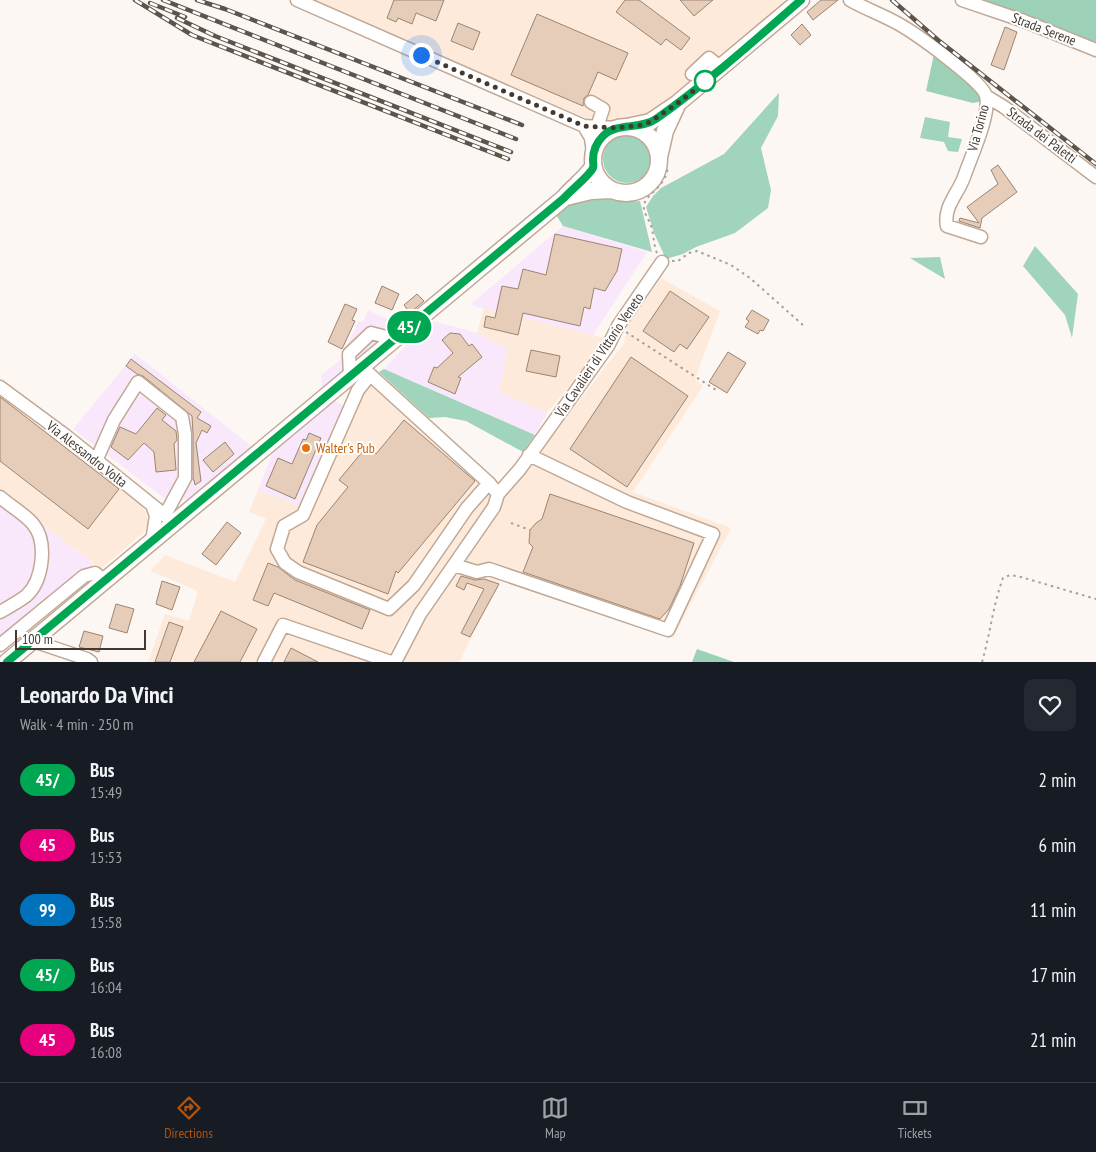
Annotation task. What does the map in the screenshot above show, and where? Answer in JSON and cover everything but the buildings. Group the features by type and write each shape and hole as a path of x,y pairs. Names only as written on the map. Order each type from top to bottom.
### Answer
{"main road":[{"path":"7,662 152,541 170,519 361,373 394,339 564,198 572,188 588,175 603,136 622,127 650,122 678,103 799,1"},
{"path":"564,198 591,191 611,190 627,194 637,192 647,186 664,159 665,131 678,103"},
{"path":"622,127 640,130 649,136 664,159"},
{"path":"593,160 598,178 611,190"}],"street":[{"path":"297,0 590,126 622,127"},
{"name":"Via Torino","path":"850,0 915,34 983,89 987,105 978,138 958,191 949,205 946,218 947,226 981,237"},
{"name":"Strada Serene","path":"962,0 1024,21 1096,50"},
{"path":"692,74 708,58 721,68"},
{"name":"Strada dei Paletti","path":"986,96 1004,107 1096,177"},
{"path":"591,102 603,109 590,126 593,160"},
{"name":"Via Cavalieri di Vittorio Veneto","path":"393,662 420,614 494,507 498,494 510,482 608,346 618,326 662,262"},
{"path":"361,373 358,390 302,515 284,526 277,549 285,563 298,572 389,609 414,585 467,508 489,483"},
{"path":"361,373 489,483 498,494"},
{"path":"96,461 114,420 138,382 182,417 186,434 185,478 170,519"},
{"name":"Via Alessandro Volta","path":"0,387 65,435 170,519"},
{"path":"454,565 477,572 489,569 668,630 713,534 627,502 529,455"},
{"path":"0,498 33,524 39,534 42,557 38,577 27,595 0,612"},
{"path":"152,505 156,516 152,541"},
{"path":"0,645 84,576 95,573 104,580"},
{"path":"264,662 283,625 374,659 393,662"},
{"path":"32,641 91,662"}],"path":[{"path":"664,159 666,176 644,205 646,216 651,224 656,252 662,262 678,261 689,253 697,251 731,265 750,278 804,326"},
{"path":"618,326 716,390"},
{"path":"511,522 530,530"},
{"path":"982,662 990,638 1003,578 1010,575 1021,577 1096,599"}],"shaded area":[{"path":"302,0 783,0 784,6 670,101 644,119 606,124 593,121"},
{"path":"563,226 647,252 593,335 470,305"},
{"path":"661,278 720,311 695,379 703,386 633,492 731,528 673,638 502,577 459,662 402,662 433,604 513,486 624,343 628,325"},
{"path":"484,308 607,339 547,413 499,392 508,349 477,333"},
{"path":"368,310 402,326 322,388 321,375 339,361 359,321 363,322"},
{"path":"429,320 477,333 508,349 499,392 547,413 535,435 384,369"},
{"path":"135,354 251,446 193,499 168,501 73,429"},
{"path":"373,366 501,485 407,620 385,662 148,662 165,614 189,621 198,591 150,571 165,555 235,582 266,519 249,512 258,490 300,506 356,381"},
{"path":"0,395 140,504 146,512 148,522 145,531 101,569 0,491"},
{"path":"332,400 345,406 300,506 258,490 273,452"},
{"path":"0,491 94,564 0,640"}],"green space":[{"path":"970,0 1096,0 1096,46"},
{"path":"934,54 967,81 983,101 973,103 926,91"},
{"path":"779,93 778,116 761,148 771,190 768,208 735,233 666,259 654,233 646,207 653,196 661,188 724,154"},
{"path":"925,117 950,122 948,137 962,139 958,152 948,151 944,142 920,138"},
{"path":"627,135 636,137 644,142 649,150 651,159 649,168 644,176 636,181 627,183 618,181 610,176 605,168 603,159 605,150 610,142 618,137"},
{"path":"593,196 625,202 640,201 652,252 563,226 555,213 566,205"},
{"path":"1035,246 1078,294 1072,338 1065,315 1023,266"},
{"path":"940,257 945,279 910,258"},
{"path":"384,369 535,435 523,452 466,421 445,417 429,418 379,372"},
{"path":"697,649 734,662 692,662"}],"railway":[{"path":"135,0 192,35 508,159"},
{"path":"163,0 516,139"},
{"path":"197,0 225,9 522,125"},
{"path":"892,0 938,40 1096,164"},
{"path":"150,3 185,17"},
{"path":"177,18 215,36 511,152"}],"bus line":[{"name":"45/","path":"7,662 564,198 572,188 588,175 593,167 593,153 598,141 603,136 617,128 641,125 657,118 710,78 801,0"}],"place":[{"name":"Walter's Pub","path":"306,448"}],"route":[{"path":"421,55 584,126 617,128 650,122 710,78 705,81"}]}
